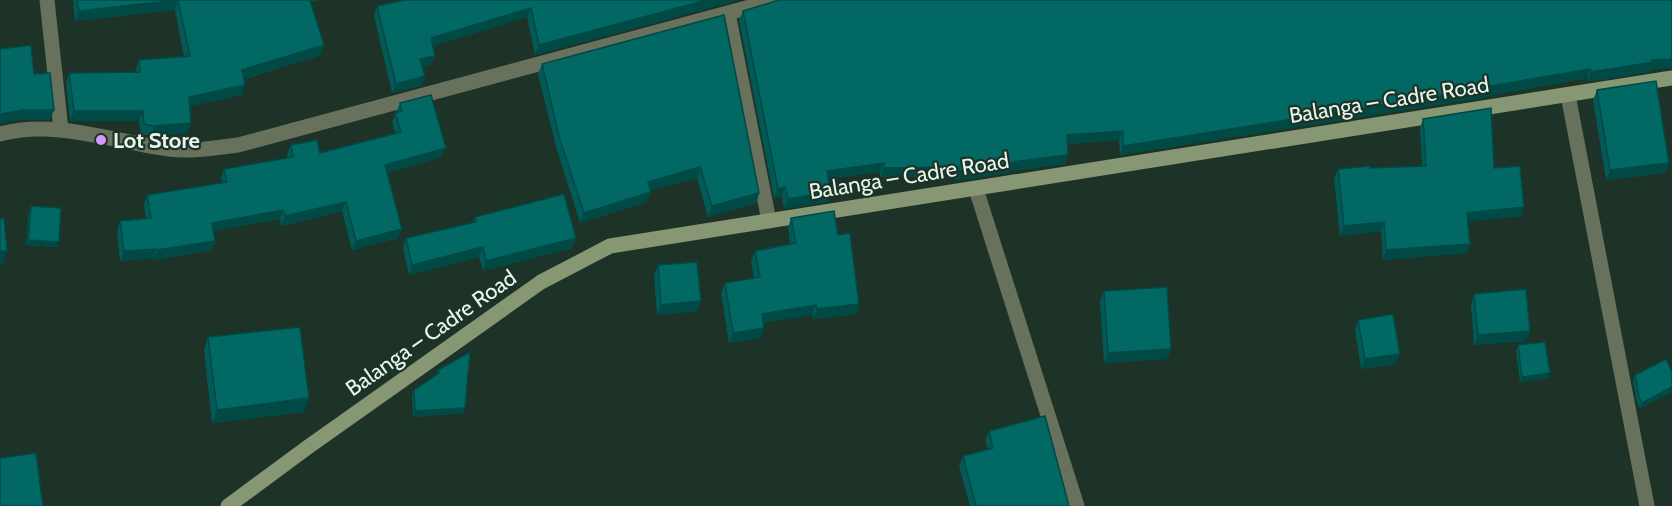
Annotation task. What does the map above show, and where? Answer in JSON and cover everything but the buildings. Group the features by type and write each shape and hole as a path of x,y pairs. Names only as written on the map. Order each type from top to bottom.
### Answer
{"street":[{"path":"47,0 60,130"},
{"path":"0,134 49,128 171,150 238,146 776,0"},
{"path":"728,13 768,221"},
{"name":"Balanga – Cadre Road","path":"228,506 541,282 601,249 617,244 1672,78"},
{"path":"1568,95 1647,506"},
{"path":"976,189 1077,506"}],"place":[{"name":"Lot Store","path":"101,140"}]}
